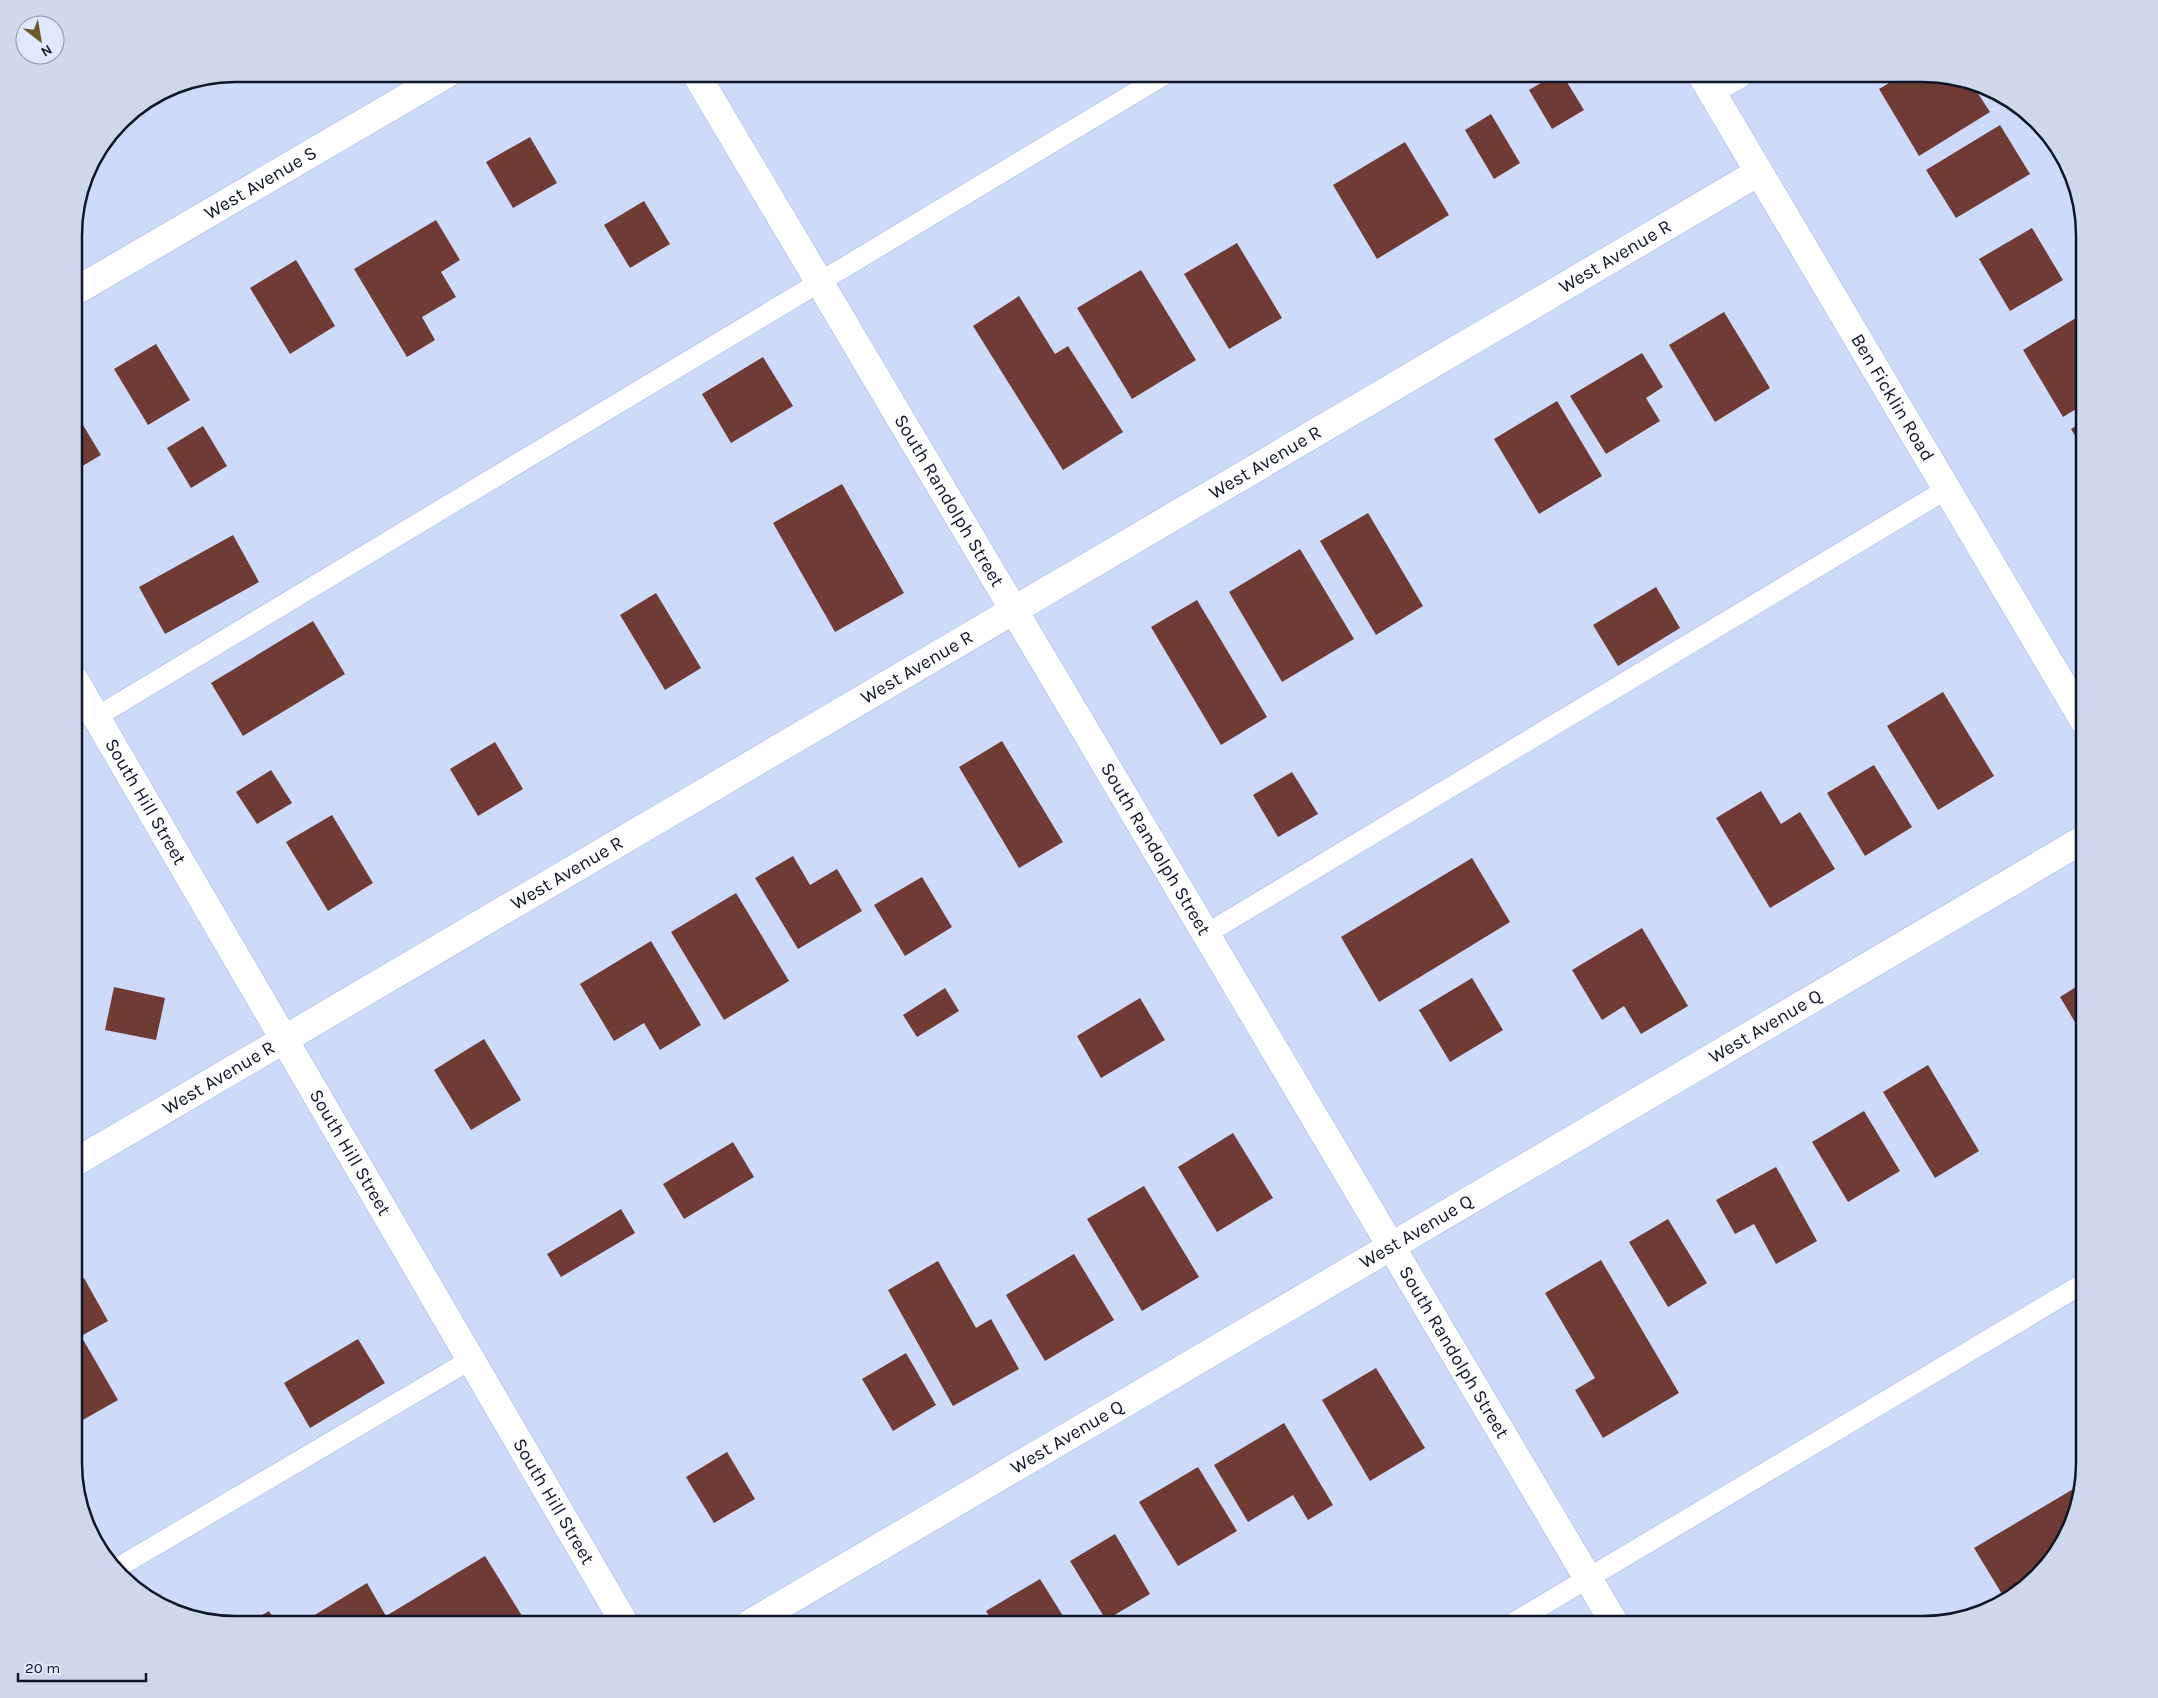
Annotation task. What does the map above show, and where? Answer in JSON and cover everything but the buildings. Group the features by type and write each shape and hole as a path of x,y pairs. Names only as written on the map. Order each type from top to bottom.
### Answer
{"street":[{"name":"West Avenue S","path":"83,287 433,82"},
{"name":"South Randolph Street","path":"701,82 1610,1616"},
{"name":"Ben Ficklin Road","path":"1706,82 2076,707"},
{"name":"West Avenue R","path":"83,1158 1759,172"},
{"name":"South Hill Street","path":"83,695 620,1616"},
{"name":"West Avenue Q","path":"763,1616 2076,844"}],"lane":[{"path":"96,717 1153,82"},
{"path":"1206,934 1947,488"},
{"path":"1524,1616 2076,1288"},
{"path":"122,1565 470,1360"}]}
